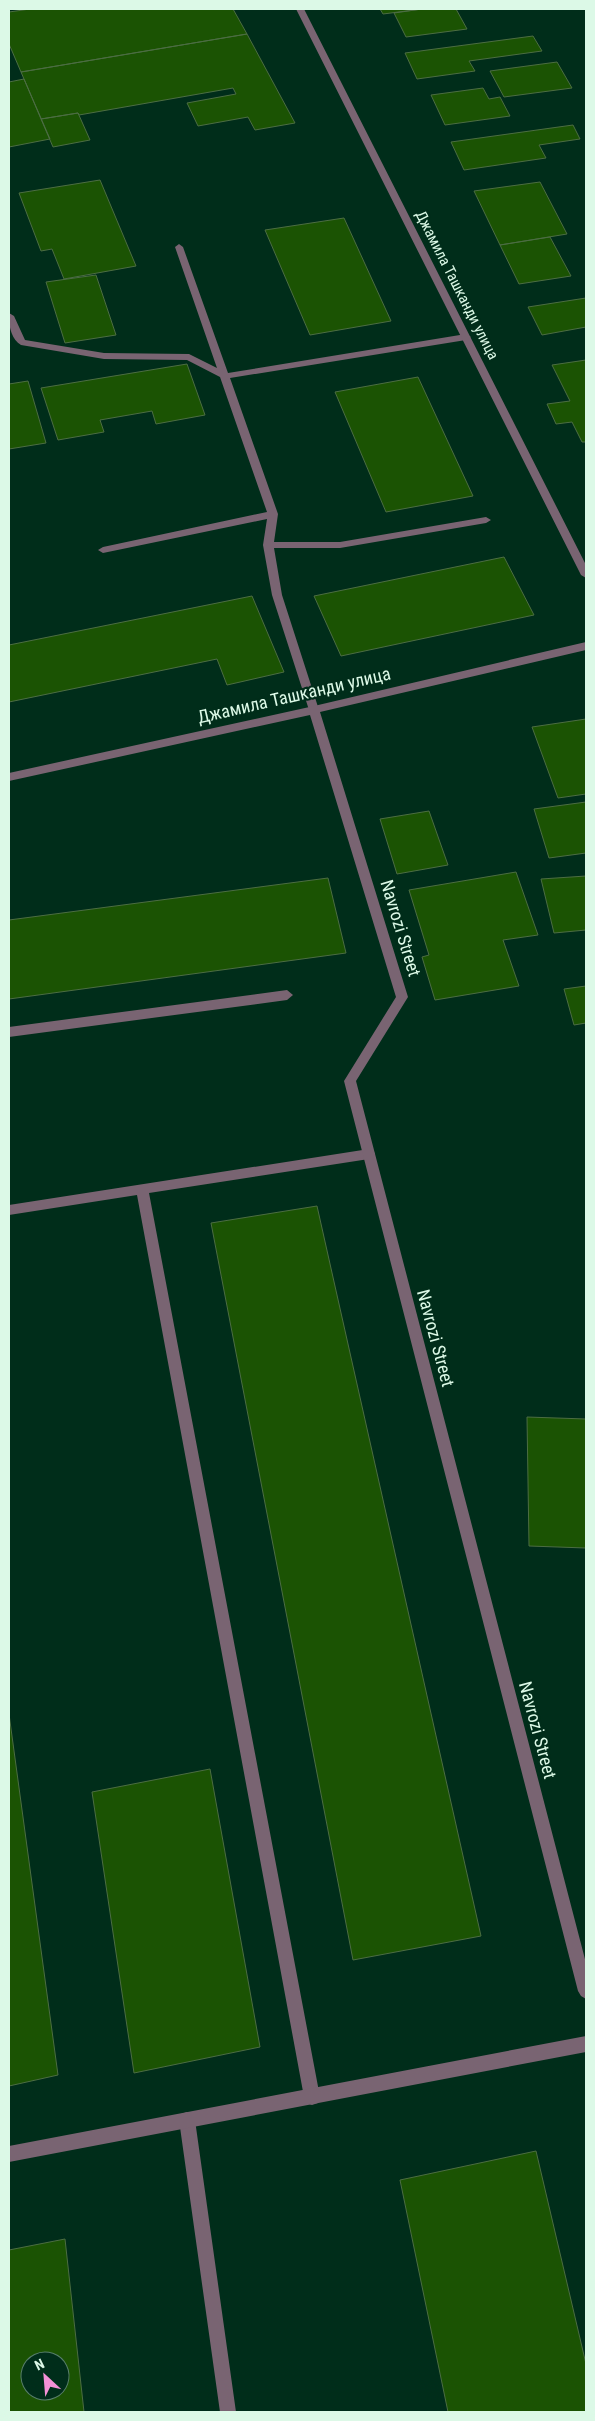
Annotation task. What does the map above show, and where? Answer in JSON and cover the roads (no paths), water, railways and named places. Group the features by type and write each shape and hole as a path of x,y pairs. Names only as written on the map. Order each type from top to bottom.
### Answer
{"street":[{"name":"Джамила Ташканди улица","path":"300,9 586,575"},
{"path":"103,550 273,514 179,246"},
{"path":"9,316 21,342 104,356 189,357 225,376 466,337"},
{"name":"Navrozi Street","path":"273,514 268,545 276,595 314,710 402,997 350,1081 586,1991"},
{"path":"268,545 340,545 486,520"},
{"name":"Джамила Ташканди улица","path":"9,777 314,710 586,646"},
{"path":"9,1032 288,995"},
{"path":"9,1210 369,1154"},
{"path":"142,1189 312,2097"},
{"path":"9,2154 586,2044"},
{"path":"187,2120 228,2412"}]}
